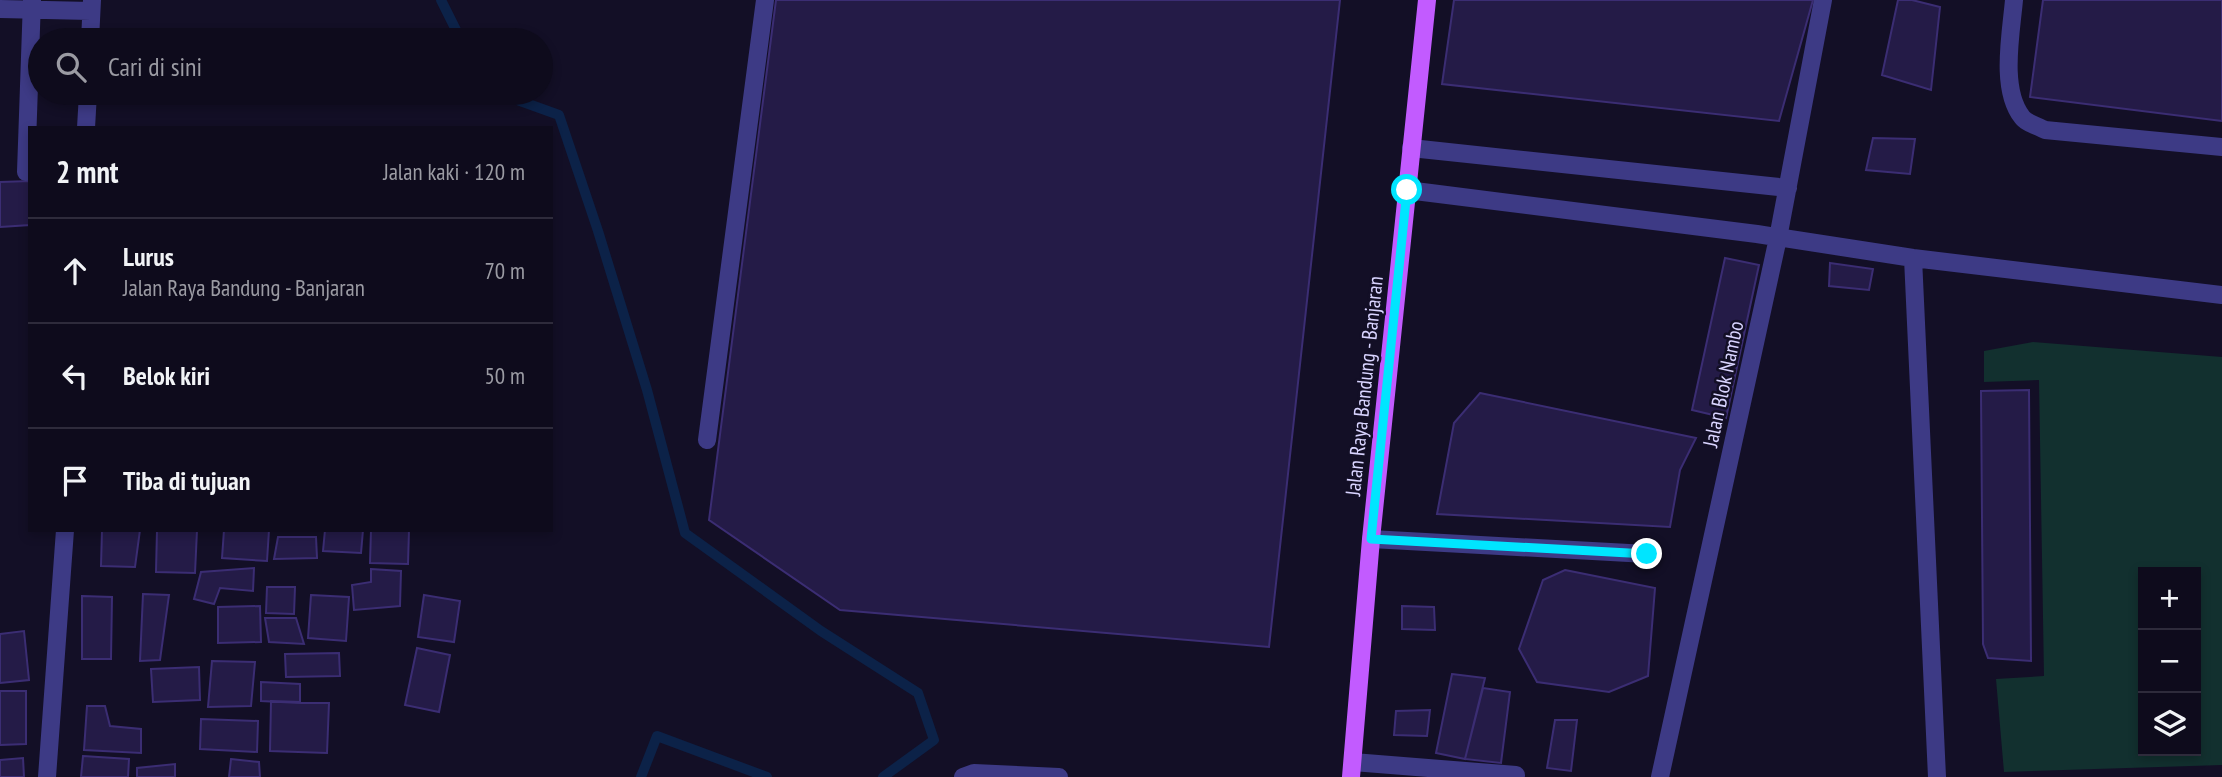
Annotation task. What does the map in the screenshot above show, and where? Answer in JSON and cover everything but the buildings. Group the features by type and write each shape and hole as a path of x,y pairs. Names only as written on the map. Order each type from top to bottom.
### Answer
{"main road":[{"name":"Jalan Raya Bandung - Banjaran","path":"1352,770 1371,539 1427,0"}],"street":[{"path":"707,440 765,0"},
{"name":"Jalan Blok Nambo","path":"1660,777 1778,238 1823,0"},
{"path":"2014,0 2010,95 2023,119 2045,130 2222,147"},
{"path":"31,28 32,5"},
{"path":"0,9 32,5 91,5 90,28"},
{"path":"26,172 28,105"},
{"path":"86,126 87,105"},
{"path":"1411,148 1788,188"},
{"path":"1407,190 1913,258 2222,295"},
{"path":"1913,258 1937,777"},
{"path":"47,777 65,532"},
{"path":"1371,539 1647,554"},
{"path":"1352,770 1516,775"},
{"path":"963,777 974,773 1059,777"}],"green space":[{"path":"2033,342 2222,357 2222,765 2004,772 1996,679 2044,676 2039,380 1984,382 1984,351"}],"waterway":[{"path":"441,0 455,28"},
{"path":"531,105 559,115 647,390 685,533 821,631 918,693 934,740 883,777"},
{"path":"641,777 657,736 767,777"}],"route":[{"path":"1407,190 1371,539 1647,554"}]}
